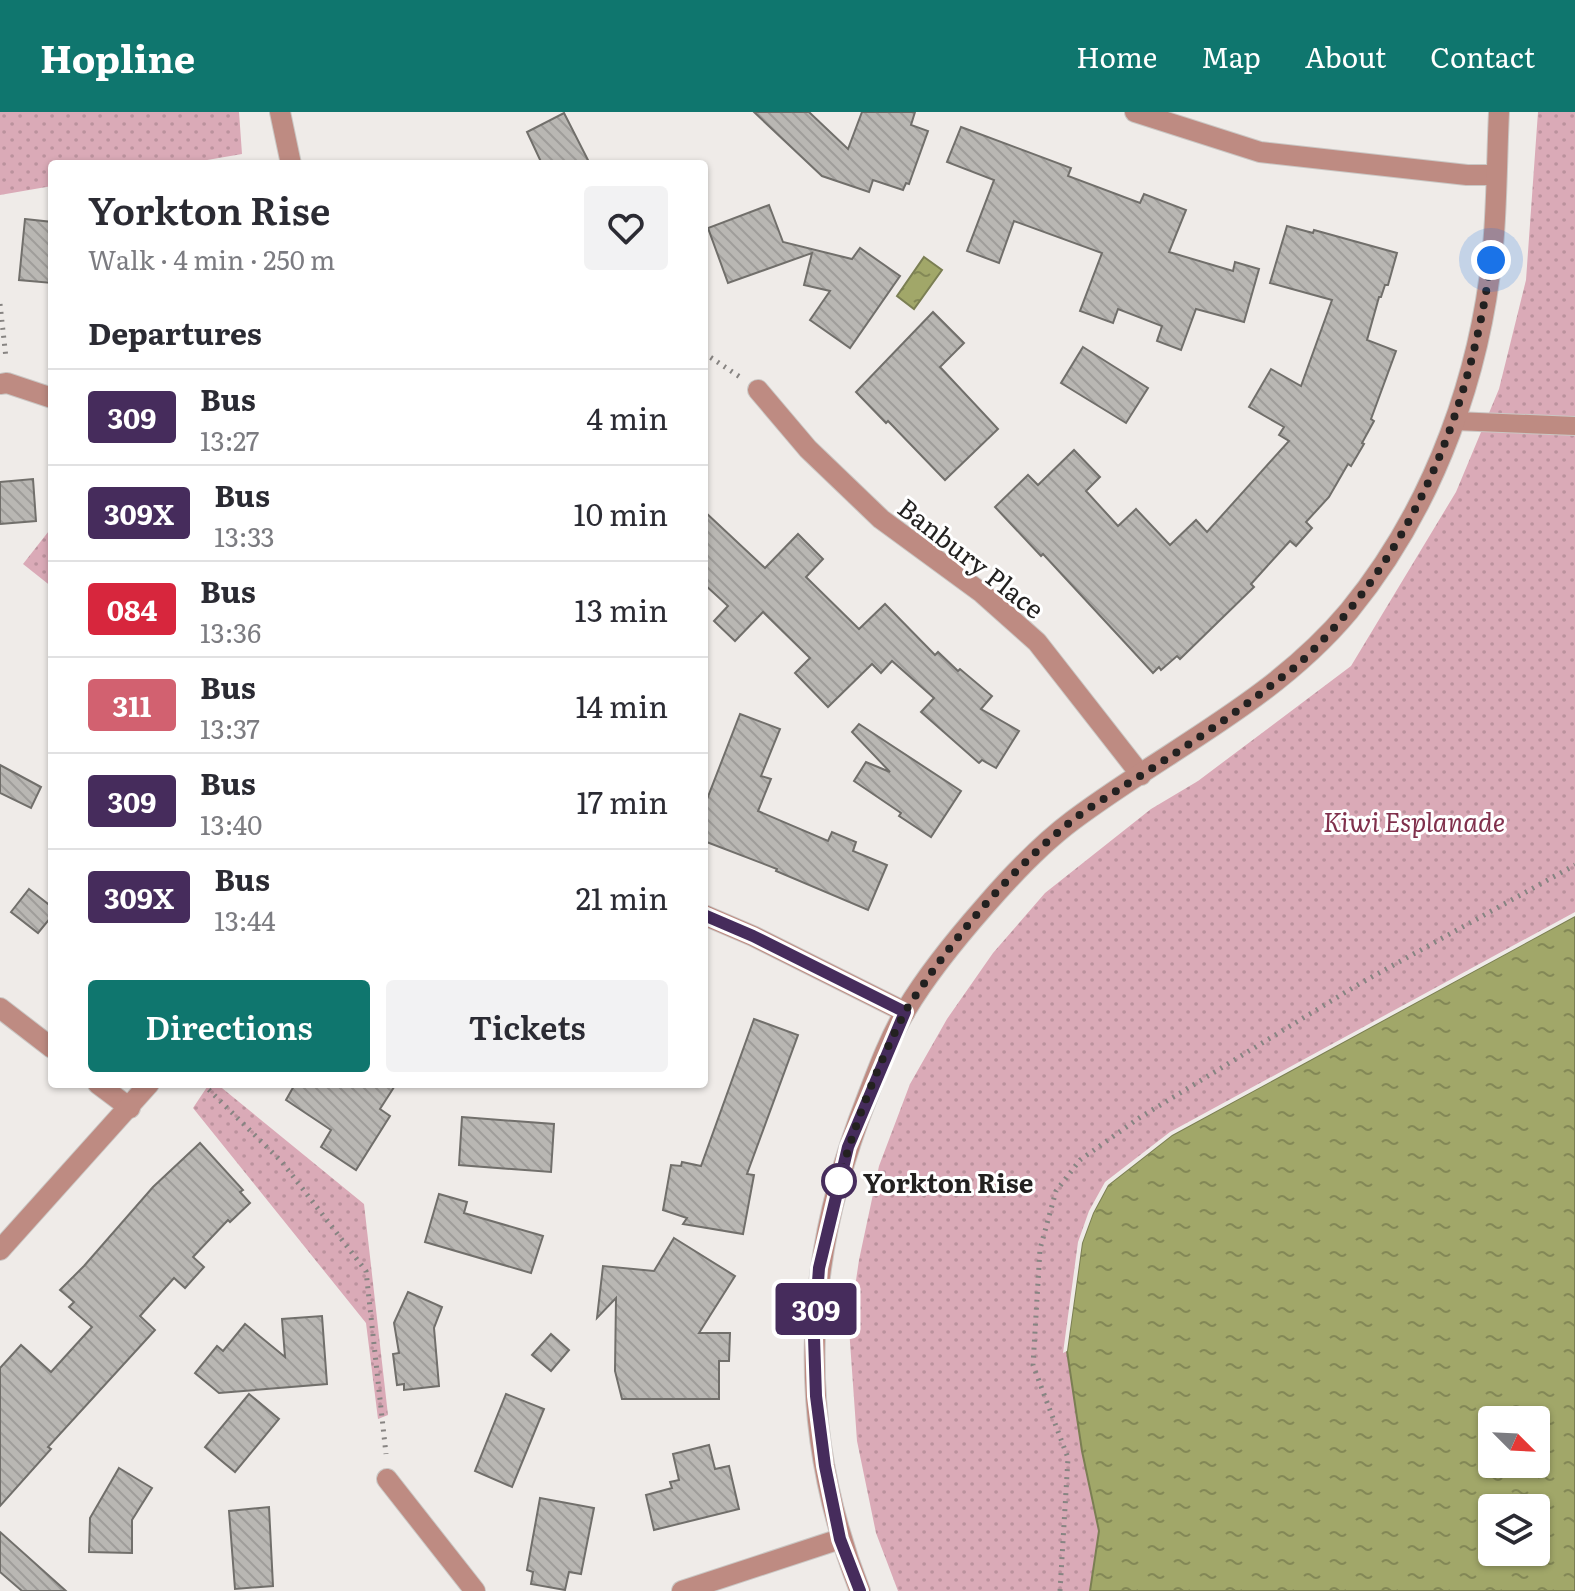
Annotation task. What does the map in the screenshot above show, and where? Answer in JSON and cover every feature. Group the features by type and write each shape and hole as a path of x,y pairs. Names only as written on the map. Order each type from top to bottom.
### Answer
{"street":[{"path":"280,112 290,160"},
{"path":"1135,112 1260,152 1467,175 1496,175"},
{"path":"860,1591 840,1539 825,1466 816,1396 814,1337 819,1268 848,1147 905,1012 953,942 1009,879 1070,822 1198,738 1305,658 1349,611 1389,556 1420,502 1455,421 1478,334 1494,237 1499,112"},
{"path":"3,384 48,397"},
{"name":"Banbury Place","path":"758,390 808,449 881,519 982,593 1037,642 1141,775"},
{"path":"708,917 905,1012"},
{"path":"0,1008 48,1045"},
{"path":"103,1088 130,1108"},
{"path":"0,1250 146,1088"},
{"path":"387,1479 475,1591"},
{"path":"682,1591 840,1539"}],"lane":[{"path":"1455,421 1575,426"}],"path":[{"path":"0,304 4,325 3,384"},
{"path":"708,356 758,390"},
{"path":"1060,1591 1068,1458 1033,1365 1040,1249 1056,1191 1080,1160 1139,1118 1359,984 1575,865"},
{"path":"207,1088 282,1162 366,1271 384,1420 387,1479"}],"green space":[{"path":"0,112 239,112 242,154 207,160 48,160 48,187 0,195"},
{"name":"Kiwi Esplanade","path":"1538,112 1575,112 1575,916 1261,1086 1067,1351 1082,1451 1099,1531 1090,1591 898,1591 876,1533 857,1441 849,1328 859,1260 879,1166 910,1084 947,1019 993,953 1045,893 1151,809 1198,781 1351,666 1456,492 1499,389 1526,280"},
{"path":"48,532 48,584 23,564"},
{"path":"206,1088 222,1088 364,1204 388,1415 378,1419 366,1323 193,1108"}],"water":[{"path":"924,257 942,270 914,309 897,296"},
{"path":"1575,916 1575,1591 1090,1591 1099,1531 1082,1451 1067,1351 1082,1243 1108,1185 1172,1135"}],"pier":[{"path":"1575,912 1575,916 1172,1135 1108,1185 1082,1243 1067,1351 1063,1353 1078,1242 1089,1211 1105,1182 1170,1132"}],"building":[{"path":"754,112 809,112 848,149 862,112 915,112 911,125 928,131 909,184 906,183 903,190 873,180 869,192 822,176"},
{"path":"564,113 588,160 540,160 527,132"},
{"path":"961,127 1071,168 1068,176 1140,203 1144,194 1186,210 1169,252 1233,271 1235,262 1259,269 1244,322 1196,309 1181,350 1157,341 1162,326 1118,309 1113,323 1080,311 1102,253 1014,221 999,263 967,251 994,180 947,162"},
{"path":"769,205 783,242 852,259 860,248 900,276 850,348 810,320 830,291 804,285 812,253 728,283 708,228"},
{"path":"25,219 48,222 48,283 19,280"},
{"path":"1287,226 1313,233 1314,230 1397,253 1388,285 1379,297 1367,340 1396,351 1364,444 1329,497 1306,522 1312,528 1296,546 1290,541 1251,584 1254,587 1180,659 1177,656 1153,673 995,507 1028,475 1038,485 1074,450 1100,477 1086,491 1118,526 1136,509 1170,545 1196,520 1207,532 1289,441 1279,435 1284,427 1249,407 1271,369 1301,386 1332,300 1270,283"},
{"path":"933,312 964,343 940,367 998,429 945,480 856,392"},
{"path":"1083,347 1148,388 1126,423 1061,383"},
{"path":"33,479 36,521 0,524 0,482"},
{"path":"708,515 765,568 798,534 823,559 806,577 859,629 885,604 935,655 938,652 992,696 981,709 1019,731 996,768 982,760 979,763 921,712 934,698 892,661 881,673 872,664 828,707 795,673 810,658 763,612 735,641 714,621 728,606 708,588"},
{"path":"740,714 780,729 761,776 771,779 758,811 828,841 832,832 856,842 853,851 887,865 868,910 777,869 708,843 708,797"},
{"path":"859,724 961,791 931,837 854,781 866,762 890,772 852,732"},
{"path":"0,765 41,787 31,808 0,793"},
{"path":"29,889 48,904 48,921 38,933 11,912"},
{"path":"754,1019 798,1035 747,1174 754,1175 743,1234 683,1224 687,1218 663,1210 671,1165 681,1166 682,1162 701,1166"},
{"path":"293,1088 393,1088 380,1109 390,1116 356,1170 321,1147 331,1130 286,1100"},
{"path":"462,1117 554,1124 551,1172 459,1165"},
{"path":"200,1143 243,1190 240,1192 250,1203 230,1222 228,1220 193,1257 204,1267 185,1288 174,1278 140,1316 155,1330 48,1447 51,1449 0,1506 0,1368 21,1345 51,1372 92,1327 69,1307 74,1302 60,1290 153,1187"},
{"path":"439,1194 467,1202 464,1213 543,1236 531,1273 425,1242"},
{"path":"674,1238 735,1276 699,1333 730,1333 729,1361 719,1361 719,1399 622,1399 615,1371 616,1298 597,1318 603,1266 654,1271"},
{"path":"408,1292 442,1307 434,1328 439,1386 404,1390 404,1384 397,1385 393,1354 399,1353 394,1323"},
{"path":"322,1316 327,1384 219,1393 195,1373 217,1346 223,1351 245,1324 285,1357 282,1319"},
{"path":"551,1334 569,1350 551,1371 532,1355"},
{"path":"249,1394 279,1419 235,1472 205,1447"},
{"path":"506,1394 544,1409 512,1487 475,1471"},
{"path":"709,1445 715,1469 729,1466 739,1509 654,1530 646,1495 672,1488 670,1482 679,1480 673,1454"},
{"path":"119,1468 152,1488 132,1520 132,1553 89,1552 90,1518"},
{"path":"540,1498 594,1508 581,1574 569,1572 565,1590 531,1584 533,1572 527,1570"},
{"path":"269,1507 273,1586 235,1589 229,1511"},
{"path":"0,1532 66,1591 22,1591 0,1572"}],"bus line":[{"name":"309","path":"708,917 905,1012 848,1147 819,1268 814,1337 816,1396 825,1466 840,1539 860,1591"}],"place":[{"name":"Yorkton Rise","path":"839,1181"}],"route":[{"path":"839,1181 837,1188 848,1147 905,1012 971,921 1009,879 1070,822 1198,738 1305,658 1349,611 1389,556 1427,488 1455,421 1478,334 1491,260"}]}
